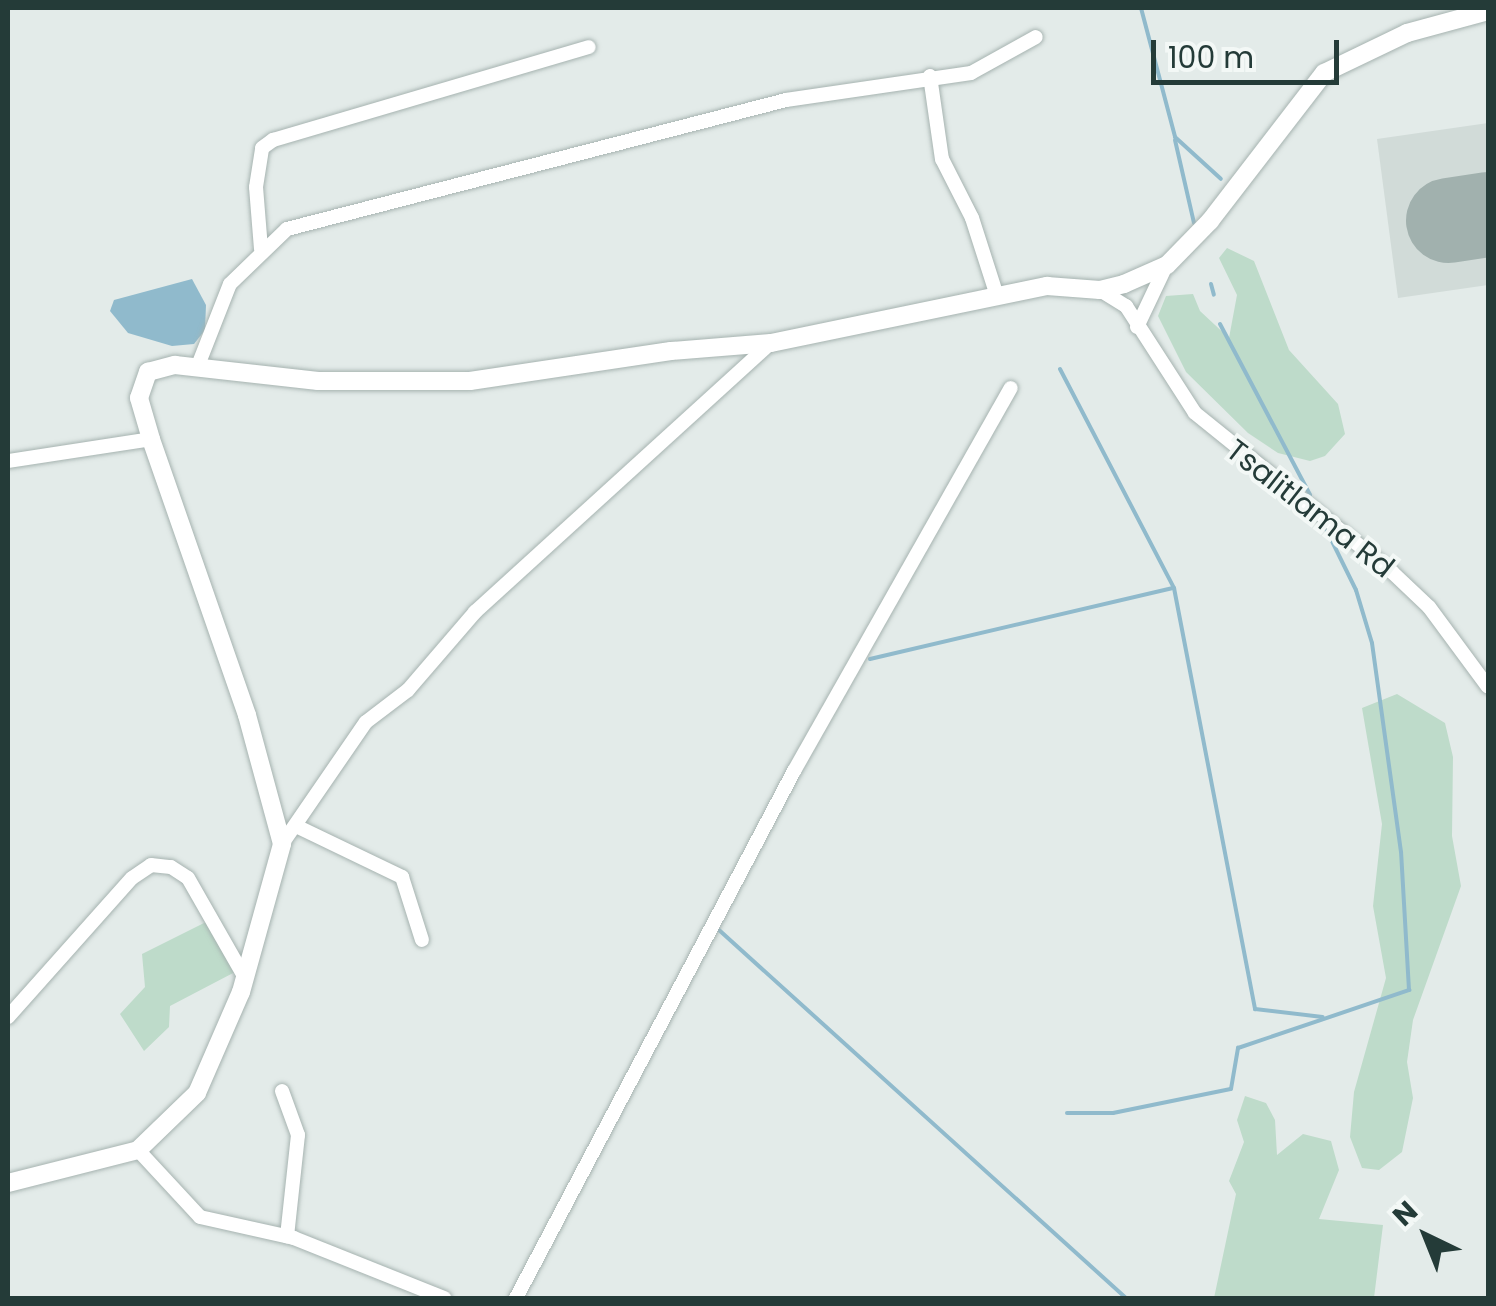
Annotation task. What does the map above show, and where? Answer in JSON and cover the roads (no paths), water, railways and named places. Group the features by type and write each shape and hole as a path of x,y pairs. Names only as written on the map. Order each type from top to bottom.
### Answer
{"street":[{"path":"282,844 247,714 139,398 148,372 158,365 318,381 470,381 671,350 772,343 1068,284 1134,295 1235,194 1324,72 1407,33 1488,12"},
{"path":"197,368 230,284 261,249 286,229 314,218 786,100 971,73 1036,37"},
{"path":"261,249 256,188 262,148 273,140 589,47"},
{"path":"930,76 942,159 972,218 997,296"},
{"name":"Tsalitlama Rd","path":"1134,295 1137,328 1195,413 1404,584 1488,687"},
{"path":"8,1183 138,1150 197,1093 245,978 282,844 366,722 408,690 476,612 772,343"},
{"path":"516,1298 794,771 1011,388"},
{"path":"8,461 150,439"},
{"path":"296,826 402,877 422,940"},
{"path":"8,1016 132,878 151,866 171,867 188,878 245,978"},
{"path":"282,1091 298,1136 287,1236"},
{"path":"138,1150 200,1217 287,1236 444,1298"}],"water":[{"path":"192,279 206,305 205,330 194,344 172,346 128,333 110,311 114,300"}],"waterway":[{"path":"1141,8 1175,137 1221,179"},
{"path":"1175,140 1194,223"},
{"path":"1211,284 1214,295"},
{"path":"1220,324 1310,495"},
{"path":"1060,369 1174,588 1255,1009 1323,1017"},
{"path":"1067,1113 1113,1113 1231,1089 1238,1048 1409,990 1401,852 1372,643 1356,590 1327,531"},
{"path":"870,659 1172,588"},
{"path":"719,930 1126,1298"}]}
